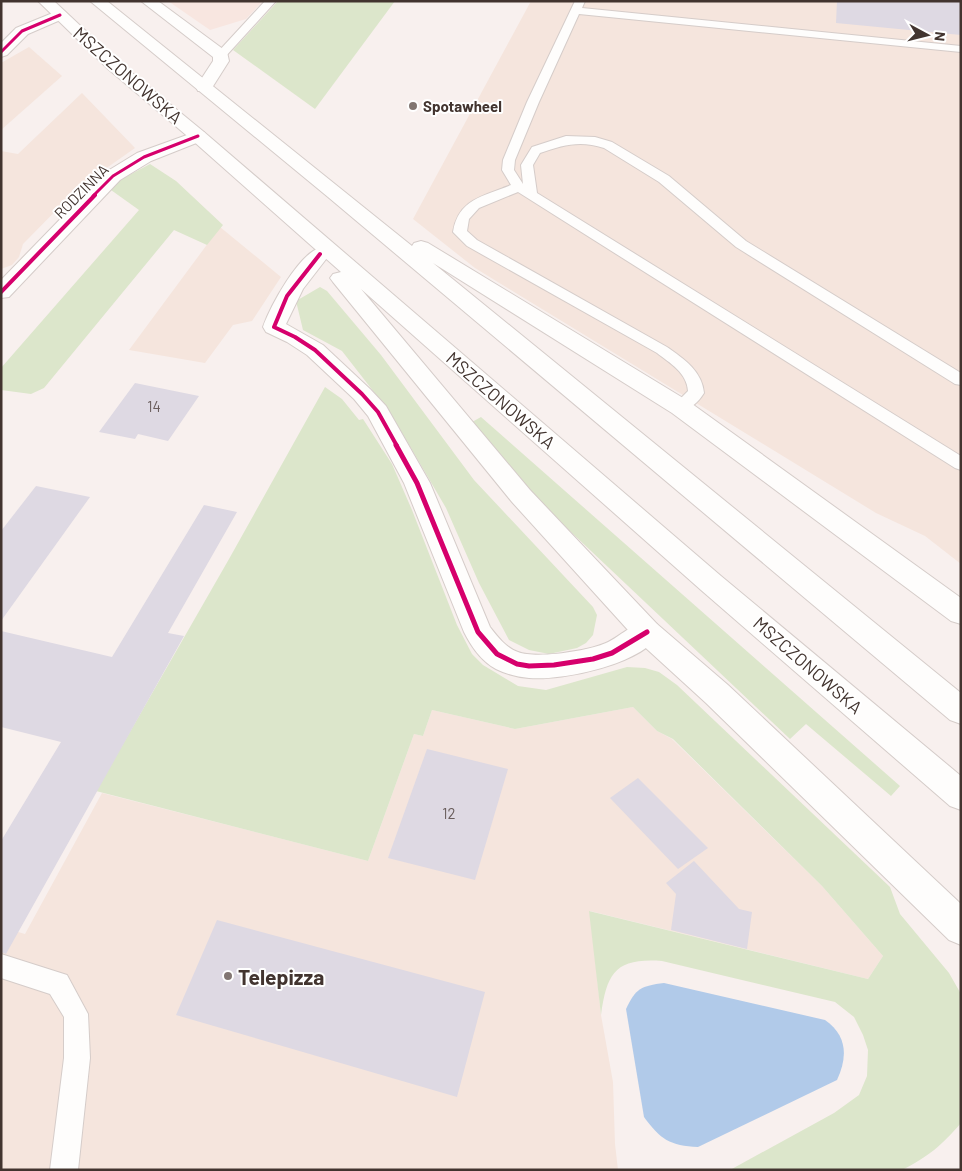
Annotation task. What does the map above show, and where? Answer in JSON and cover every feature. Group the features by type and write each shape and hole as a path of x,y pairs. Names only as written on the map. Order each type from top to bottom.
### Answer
{"main road":[{"name":"MSZCZONOWSKA","path":"45,1 114,66 198,136 704,576 961,796"},
{"name":"MSZCZONOWSKA","path":"97,1 335,193 961,711"},
{"path":"148,1 221,55 221,61 204,87"},
{"path":"1,52 22,31 60,15"},
{"name":"RODZINNA","path":"1,292 113,176 144,157 198,136"},
{"path":"335,193 680,407 961,613"},
{"path":"290,216 521,496 647,632 717,694 961,928"},
{"path":"320,254 291,288 281,306 274,327 295,337 315,350 362,394 378,412 417,483 478,632 495,655 520,666 543,667 608,655 647,632"}],"lane":[{"path":"221,55 272,1"},
{"path":"961,49 578,6 533,102 508,164 508,170 524,190 961,464"},
{"path":"680,407 696,393 696,386 692,377 684,367 662,350 472,243 460,232 462,218 474,205 524,190 532,190 527,165 536,150 566,140 595,141 608,145 664,179 741,244 961,380"},
{"path":"1,966 58,984 76,1014 77,1058 64,1170"}],"shaded area":[{"path":"168,1 263,1 246,19 210,30"},
{"path":"531,1 961,1 961,564 925,536 876,513 475,268 413,219"},
{"path":"29,47 62,76 1,130 1,63"},
{"path":"82,93 135,148 78,188 23,244 19,257 12,265 1,269 1,151 18,154"},
{"path":"220,227 281,277 252,321 233,325 205,363 129,350"},
{"path":"633,707 657,731 672,739 822,886 883,956 868,979 590,911 601,1015 613,1082 615,1144 618,1170 1,1170 1,927 25,934 102,793 368,861 414,734 423,736 432,710 515,729"}],"green space":[{"path":"278,1 395,1 315,109 233,50"},
{"path":"150,164 176,181 223,225 207,245 174,230 44,388 31,394 1,390 1,368 139,210 111,190 120,180"},
{"path":"320,287 327,291 381,355 474,480 593,607 597,615 593,635 586,643 577,648 549,654 529,650 509,640 479,583 446,508 391,414 342,351 303,330 296,301"},
{"path":"325,387 342,399 359,420 363,419 392,464 457,625 472,654 483,665 518,686 546,690 627,667 645,668 659,672 677,685 890,887 900,914 949,973 961,994 961,1123 934,1150 902,1170 730,1170 834,1113 859,1095 867,1076 868,1050 854,1017 835,1002 662,961 646,961 624,965 616,971 607,988 601,1015 589,911 868,979 883,956 822,886 673,739 657,731 633,707 515,729 432,710 423,736 414,734 368,861 96,791"},
{"path":"481,417 900,786 891,796 806,724 790,739 536,499 472,422"}],"water":[{"path":"664,983 825,1020 838,1032 843,1047 843,1063 837,1080 698,1147 680,1145 666,1140 655,1131 644,1117 626,1009 633,996 640,989"}],"building":[{"path":"837,1 961,1 961,35 836,23"},
{"path":"135,383 199,396 168,441 138,434 135,439 99,432"},
{"path":"36,486 90,497 1,621 1,531"},
{"path":"204,505 237,512 168,633 184,636 6,954 1,952 1,841 61,742 1,727 1,631 112,657"},
{"path":"427,749 508,769 475,880 388,858"},
{"path":"638,778 708,848 678,869 610,798"},
{"path":"694,861 739,909 752,912 747,949 671,930 676,894 666,883"},
{"path":"217,920 485,992 457,1097 176,1015"}],"cycle path":[{"path":"1,52 22,31 60,15"},
{"path":"1,292 113,176 144,157 198,136"},
{"path":"320,254 287,296 274,327 295,337 315,350 362,394 378,412 417,483 478,632 487,645 497,654 517,664 529,666 554,665 607,655 623,648 647,632"}],"place":[{"name":"Spotawheel","path":"413,106"},
{"name":"Telepizza","path":"228,976"}]}
